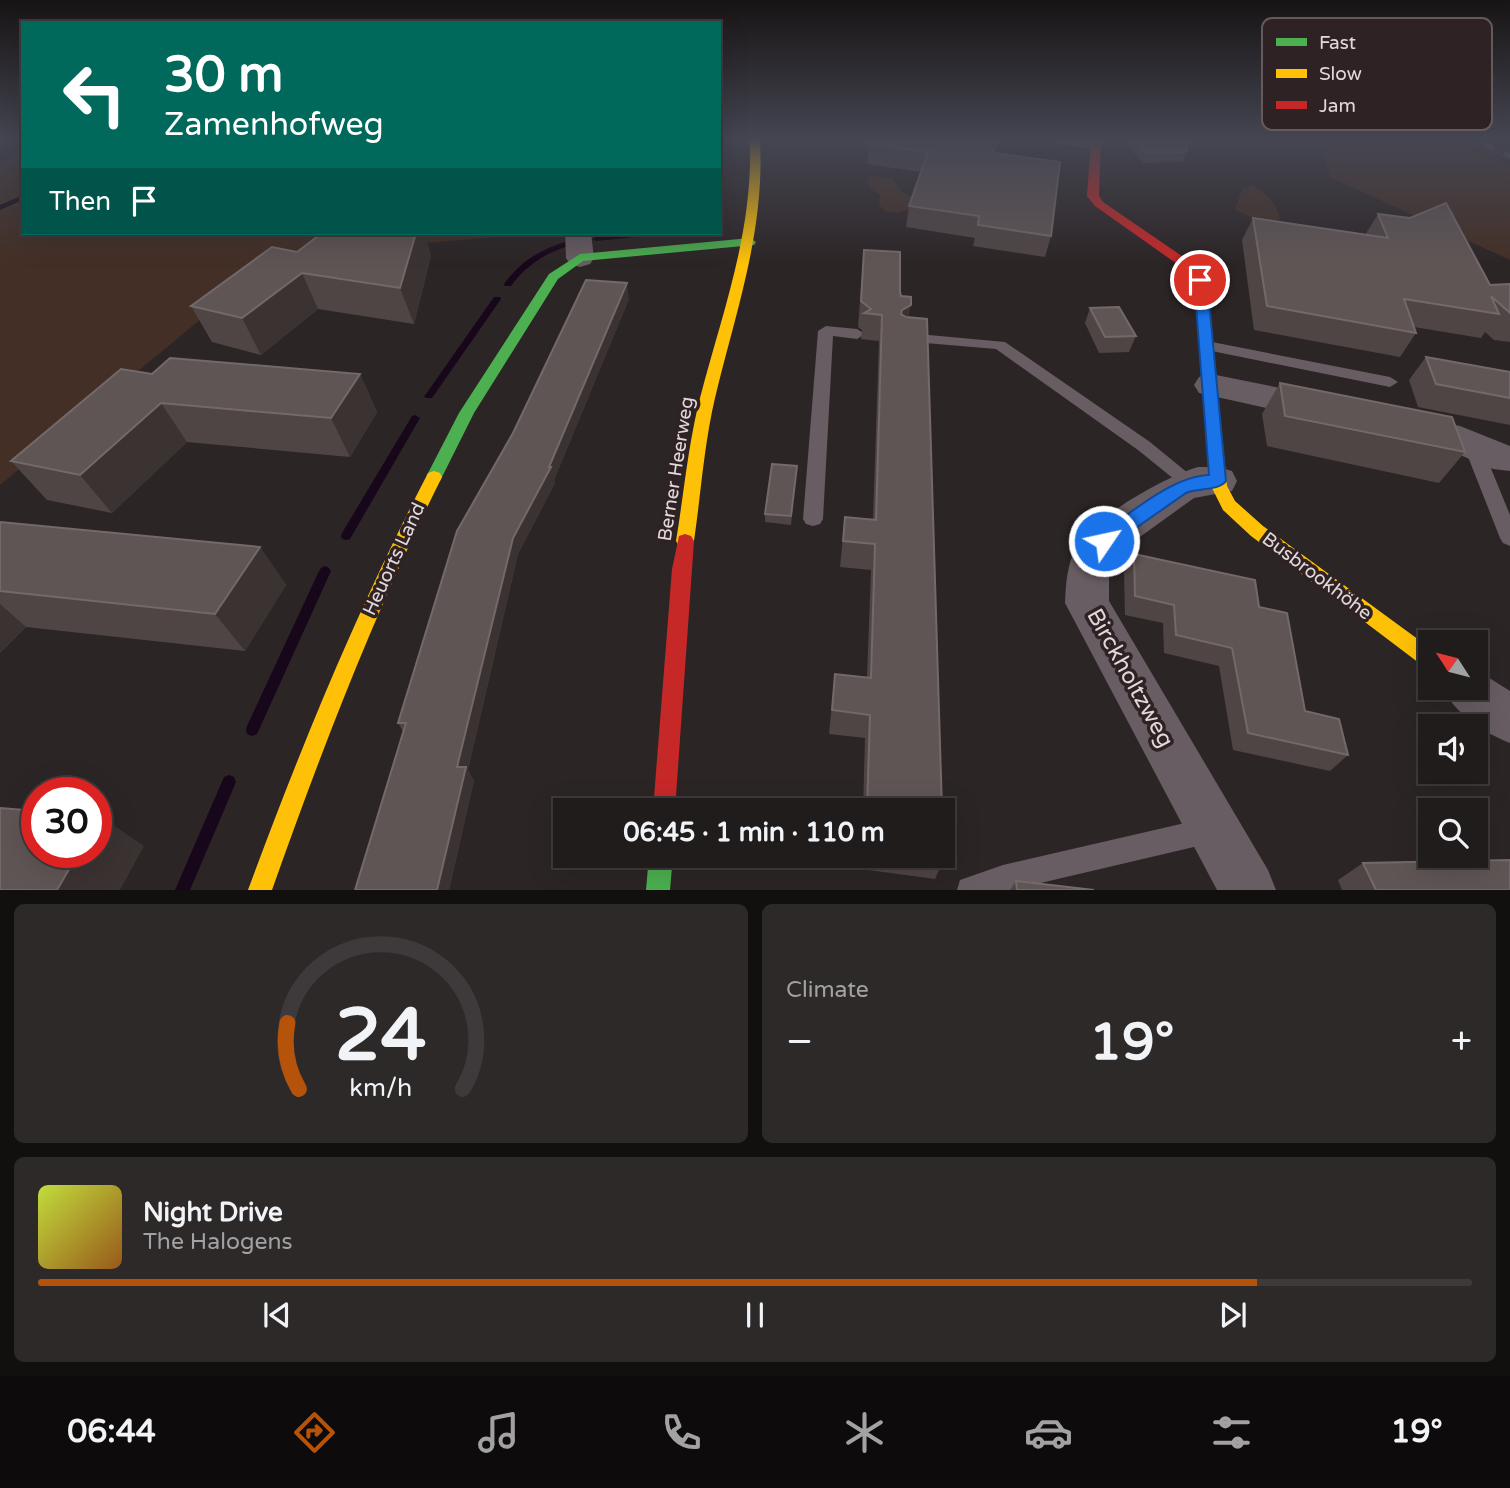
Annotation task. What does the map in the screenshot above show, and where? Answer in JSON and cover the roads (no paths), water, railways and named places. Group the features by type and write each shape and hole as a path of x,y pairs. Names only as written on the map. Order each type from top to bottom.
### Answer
{"street":[{"name":"Berner Heerweg","path":"665,798 681,569 707,401 750,242 755,182"},
{"path":"1094,182 1093,196 1099,204 1191,268 1200,280 1211,385 1205,482"},
{"name":"Heuorts Land","path":"260,890 308,755 391,559 467,413 553,277 579,246 750,242"},
{"path":"1211,385 1447,435 1506,458"},
{"name":"Busbrookhöhe","path":"1205,482 1256,531 1418,651"},
{"name":"Birckholtzweg","path":"1205,482 1104,541 1093,556 1088,571 1087,603 1248,890"},
{"path":"1483,700 1510,720"},
{"path":"658,890 660,868"}],"lane":[{"path":"813,519 826,331 857,334"},
{"path":"907,338 1000,345 1144,446 1205,482"},
{"path":"1208,346 1390,382"},
{"path":"1472,444 1510,538"},
{"path":"970,890 1042,869 1214,829"}],"waterway":[{"path":"0,208 21,198"},
{"path":"596,239 633,235"},
{"path":"508,284 520,269 534,258 568,243"},
{"path":"429,396 497,299"},
{"path":"346,536 415,418"},
{"path":"252,730 325,571"},
{"path":"182,890 229,782"}]}
